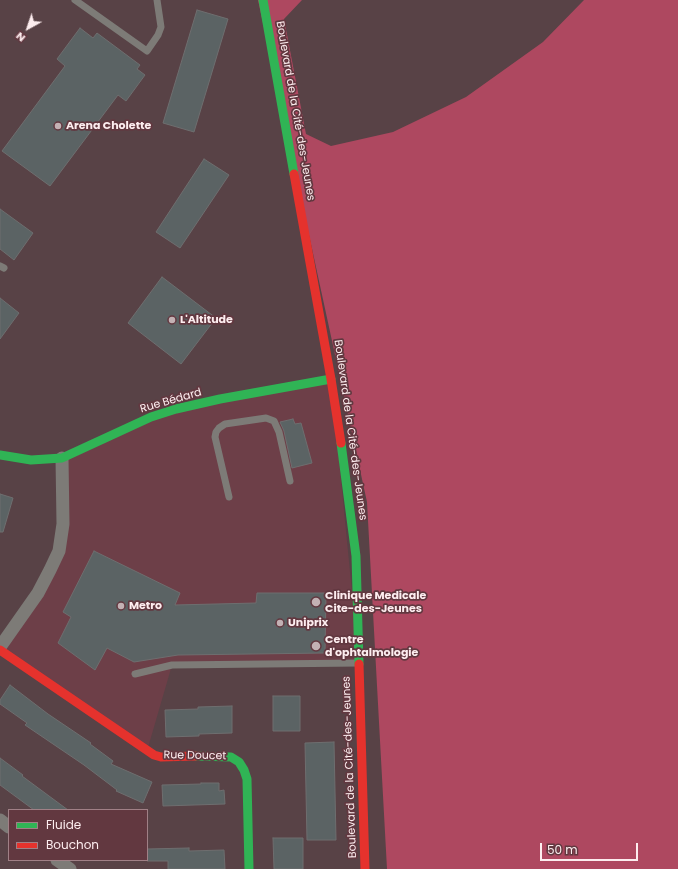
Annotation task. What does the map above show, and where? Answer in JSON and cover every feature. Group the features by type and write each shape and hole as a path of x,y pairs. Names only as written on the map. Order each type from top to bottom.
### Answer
{"street":[{"name":"Boulevard de la Cité-des-Jeunes","path":"263,0 331,379 356,556 365,869"},
{"name":"Rue Bédard","path":"0,454 31,460 62,458 151,417 170,411 220,399 331,379"},
{"path":"0,647 38,593 59,551 63,524 62,458"},
{"name":"Rue Doucet","path":"0,650 154,755 222,756 231,757 239,762 247,779 249,869"},
{"path":"0,820 8,826"},
{"path":"58,861 70,869"}],"lane":[{"path":"75,0 147,51 158,35 161,27 157,0"},
{"path":"229,496 215,437 219,428 225,424 266,418 274,421 279,432 290,481"},
{"path":"135,674 172,665 359,662"}],"shaded area":[{"path":"258,0 302,0 284,19 306,134 331,146 393,132 466,97 543,42 584,0 678,0 678,869 387,869 367,502"},
{"path":"331,379 359,663 172,665 147,751 0,647 59,551 62,458 151,417"}],"building":[{"path":"197,10 228,19 194,132 163,123"},
{"name":"Arena Cholette","path":"80,28 93,38 97,33 140,65 137,69 145,75 126,101 118,95 50,186 2,151 65,66 57,59"},
{"path":"204,159 229,175 180,248 156,232"},
{"path":"0,209 33,233 14,260 0,249"},
{"name":"L'Altitude","path":"162,277 216,318 181,364 128,323"},
{"path":"0,298 19,313 0,339"},
{"path":"293,419 295,424 301,423 312,463 292,468 284,431 280,422"},
{"path":"0,494 13,498 3,532 0,532"},
{"path":"94,551 180,593 175,605 256,603 257,593 326,593 325,653 178,655 134,662 107,648 95,670 58,643 71,617 63,612"},
{"path":"10,685 48,714 91,743 90,744 113,761 111,764 152,782 143,803 116,791 117,790 84,765 25,725 27,723 0,704 0,700"},
{"path":"273,696 300,696 300,731 273,731"},
{"path":"232,706 232,733 166,737 165,710"},
{"path":"334,742 336,840 307,840 305,743"},
{"path":"0,758 67,809 33,809 0,785"},
{"path":"219,783 219,791 224,790 225,804 163,806 162,785"},
{"path":"273,838 303,838 303,869 274,869"},
{"path":"189,848 189,851 224,850 225,869 168,869 168,861 148,861 148,849"}],"traffic: fast":[{"path":"263,0 294,174"},
{"path":"0,455 31,460 62,458 151,417 176,409 220,399 331,379"},
{"path":"341,443 356,556 359,664"},
{"path":"196,756 231,757 239,762 244,770 247,779 249,869"}],"traffic: jam":[{"path":"294,174 341,443"},
{"path":"0,650 154,755 161,757 196,756"},
{"path":"359,664 365,869"}],"place":[{"name":"Arena Cholette","path":"58,126"},
{"name":"L'Altitude","path":"172,320"},
{"name":"Clinique Medicale Cite-des-Jeunes","path":"316,602"},
{"name":"Metro","path":"121,606"},
{"name":"Uniprix","path":"280,623"},
{"name":"Centre d'ophtalmologie","path":"316,646"}]}
